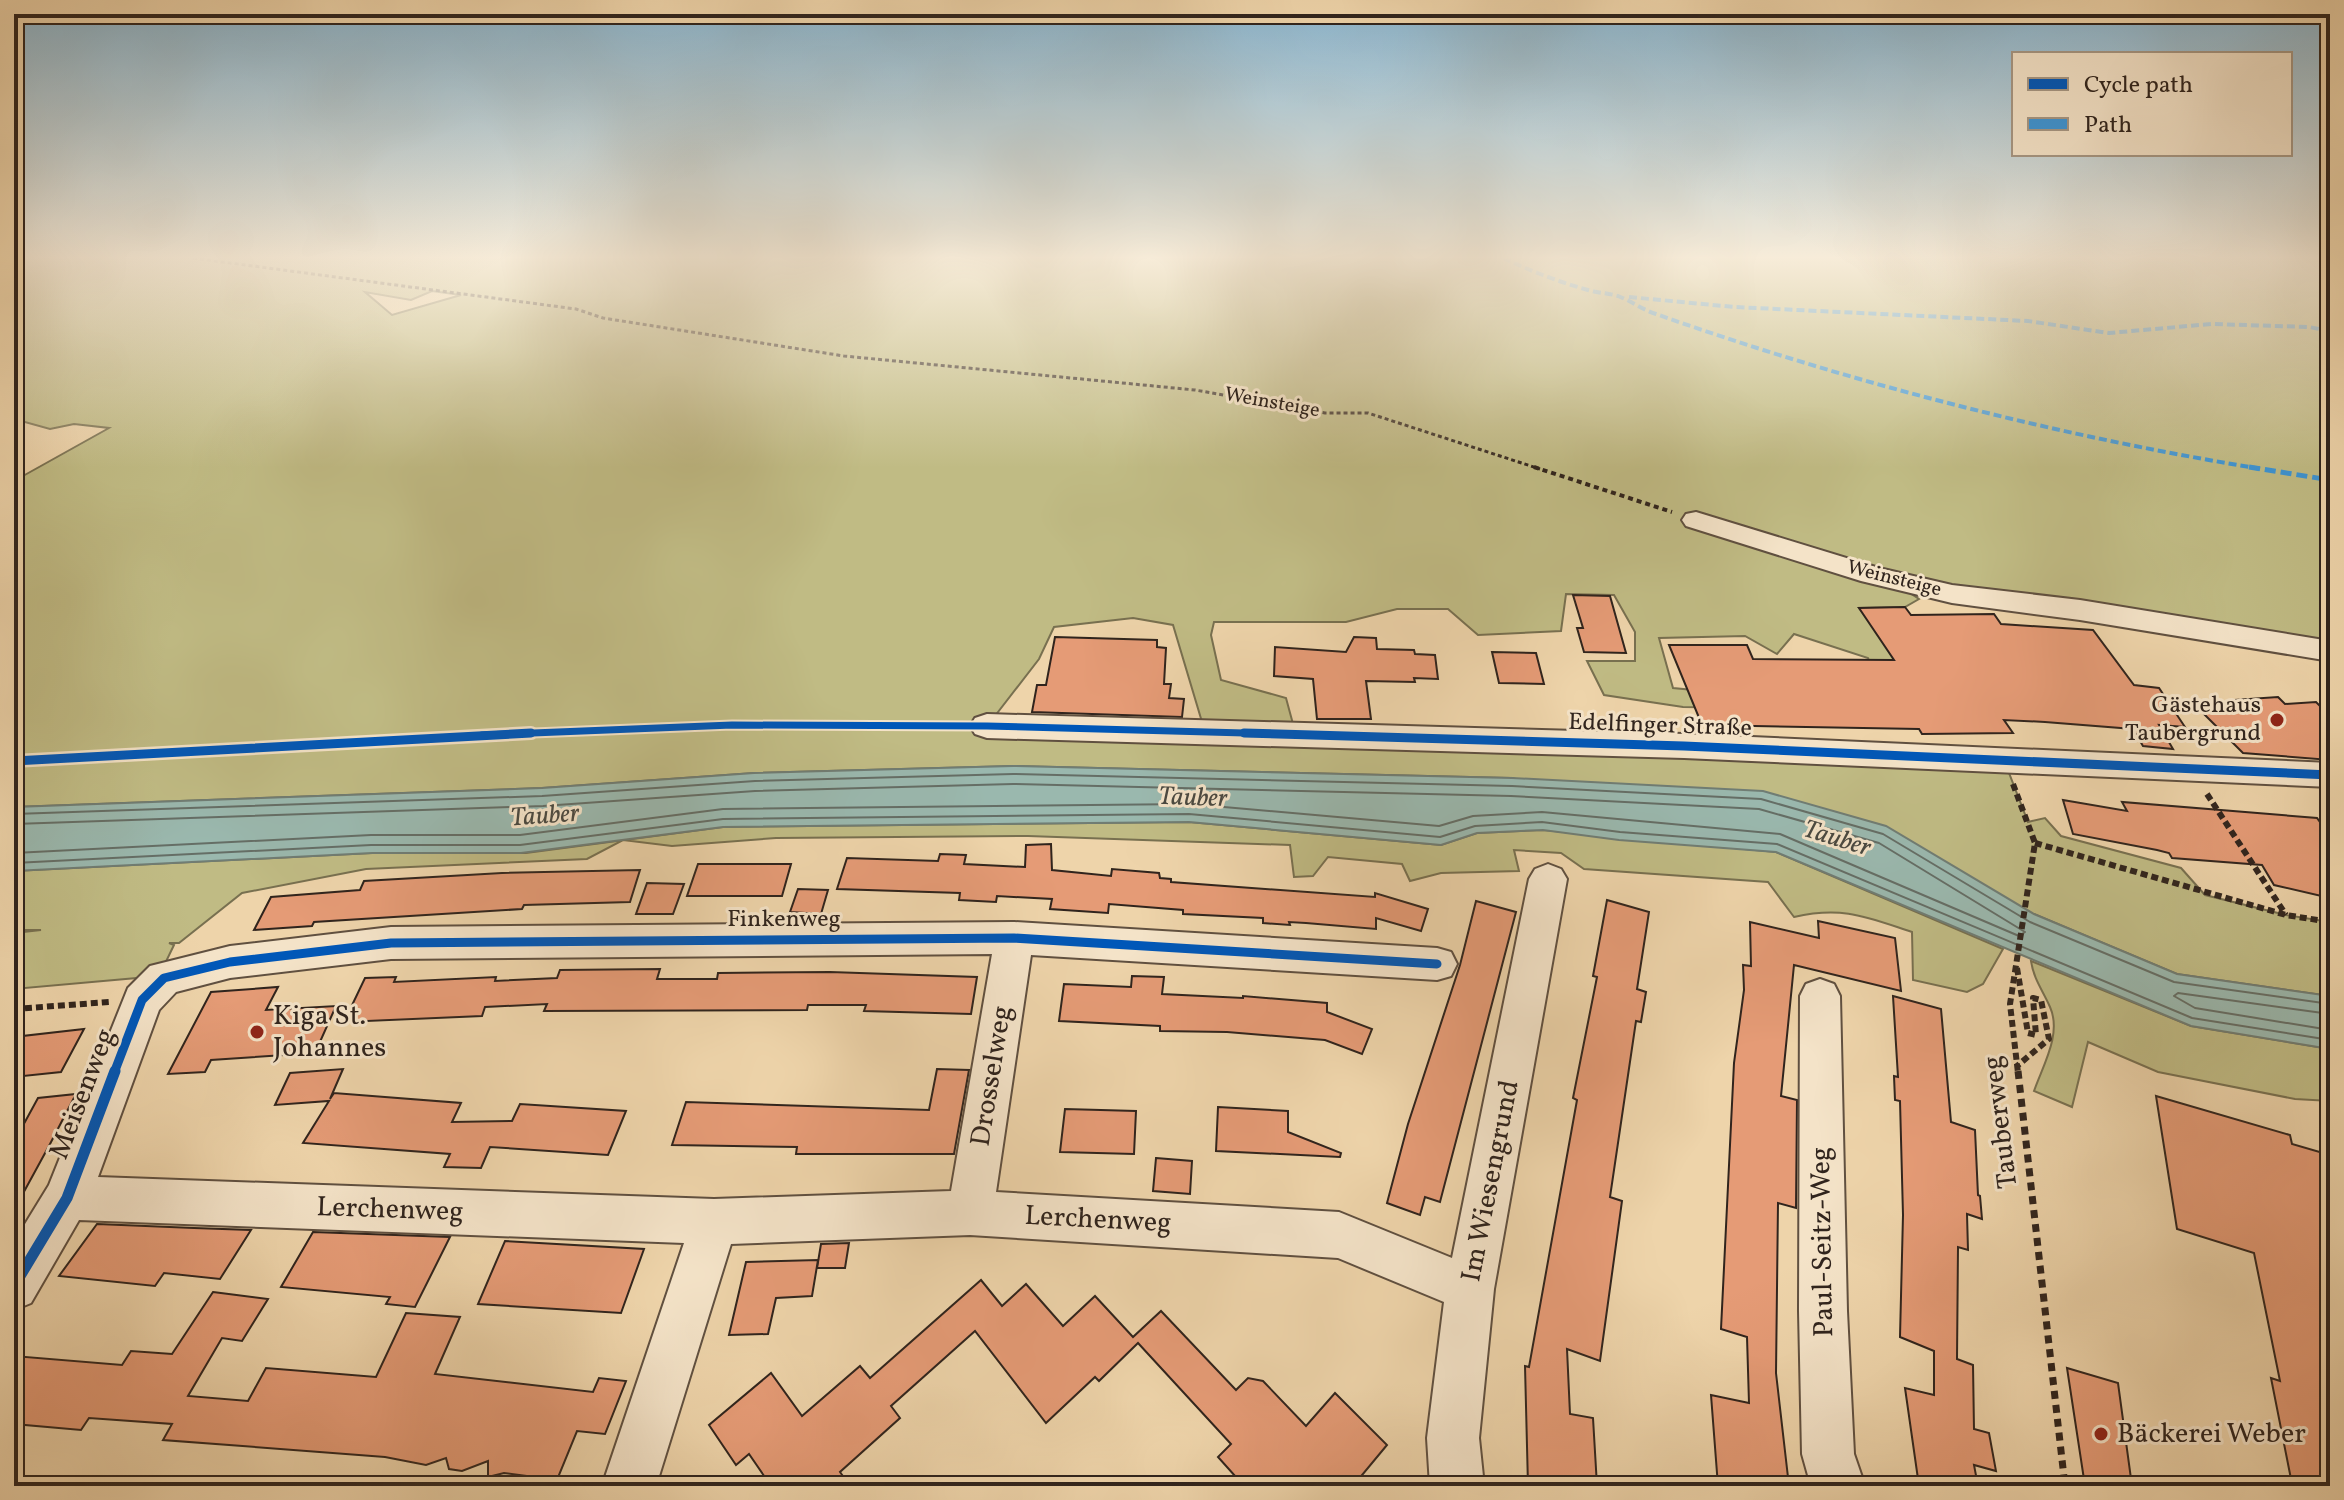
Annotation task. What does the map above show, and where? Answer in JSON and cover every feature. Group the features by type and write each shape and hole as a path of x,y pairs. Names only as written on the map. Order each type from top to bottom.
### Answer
{"street":[{"name":"Weinsteige","path":"1696,520 1871,575 1952,594 2080,610 2330,651"},
{"name":"Edelfinger Straße","path":"987,726 1668,746 2189,766 2330,775"},
{"name":"Im Wiesengrund","path":"1457,1486 1453,1438 1470,1289 1548,879"},
{"name":"Finkenweg","path":"142,1000 164,978 230,962 391,943 1014,938 1437,964"},
{"name":"Drosselweg","path":"970,1213 1014,938"},
{"name":"Paul-Seitz-Weg","path":"1820,996 1827,1438 1828,1454 1838,1486"},
{"name":"Meisenweg","path":"14,1286 67,1198 142,1000"},
{"name":"Lerchenweg","path":"67,1198 714,1222 970,1213 1339,1235 1470,1289"},
{"path":"629,1486 714,1222"}],"path":[{"path":"2189,766 2286,915"},
{"path":"2035,842 2286,915 2330,922"},
{"path":"2016,963 2028,1033 2036,1035 2033,998 2041,1000 2049,1039 2017,1066"},
{"path":"14,1009 142,1000"}],"shaded area":[{"path":"14,328 2330,328 2330,651 1893,582 1919,599 1905,607 1859,608 1885,643 1928,640 1884,701 1868,658 1794,634 1777,654 1745,636 1659,638 1673,688 1715,692 1803,709 1683,707 1604,695 1587,661 1635,661 1635,632 1614,595 1566,594 1561,631 1478,635 1448,609 1397,609 1346,622 1214,622 1211,635 1221,680 1286,698 1296,735 2004,760 2028,822 2045,818 2061,836 2181,868 2205,895 2286,915 2330,922 2330,996 2177,974 2034,914 1512,778 1013,766 754,773 542,788 14,807 14,481 109,428 74,424 50,429 14,419","holes":["1133,618 1173,625 1205,732 988,725 1039,659 1054,627"]},
{"path":"1189,822 1441,845 1477,833 1543,830 1776,852 2003,949 1983,984 1967,992 1913,980 1912,932 1841,913 1794,917 1768,882 1584,869 1561,853 1514,850 1519,871 1441,873 1410,881 1402,864 1328,857 1313,876 1294,877 1290,845 1028,836 776,838 672,846 624,840 723,827"},
{"path":"622,840 587,859 366,869 242,893 179,943 169,943 174,945 159,976 14,989 14,933 41,930 14,930 14,871 372,853 526,853"},
{"path":"2031,961 2191,1026 2330,1049 2330,1101 2295,1099 2158,1072 2088,1042 2072,1107 2034,1091 2050,1049 2054,1028 2050,1007"}],"water":[{"name":"Tauber","path":"1013,766 1512,778 1763,791 1886,826 2034,914 2177,974 2330,996 2330,1049 2191,1026 1776,852 1619,840 1543,830 1477,833 1441,845 1189,822 723,827 521,853 372,853 14,871 14,807 542,788 754,773"}],"building":[{"path":"1573,595 1610,596 1626,653 1584,652 1577,628 1583,628"},
{"path":"1905,607 1911,615 1994,614 2001,624 2093,630 2134,685 2159,688 2185,727 2159,725 2173,749 2143,746 2133,729 2045,722 2004,720 2013,733 1922,734 1919,729 1702,725 1669,645 1747,645 1753,659 1894,660 1859,608"},
{"path":"1055,637 1157,640 1157,647 1166,648 1164,684 1171,684 1169,698 1184,699 1182,717 1032,712 1037,685 1046,685"},
{"path":"1354,637 1376,638 1377,649 1414,650 1415,654 1435,655 1438,679 1366,681 1371,719 1317,719 1313,679 1274,676 1275,647 1346,652"},
{"path":"1492,652 1536,653 1544,684 1499,683"},
{"name":"Gästehaus Taubergrund","path":"2278,697 2285,704 2316,702 2330,716 2330,760 2243,753 2202,712 2242,709 2233,700"},
{"path":"2063,800 2127,811 2122,802 2317,818 2330,836 2330,898 2274,885 2262,865 2172,858 2169,853 2157,850 2073,834"},
{"path":"1051,844 1052,870 1111,876 1112,869 1159,873 1160,878 1171,879 1171,882 1375,897 1375,893 1428,909 1421,931 1376,918 1376,929 1289,922 1290,925 1263,923 1263,918 1183,914 1183,910 1109,904 1108,913 1050,909 1052,899 997,896 996,902 959,900 960,893 837,889 847,858 938,861 940,854 966,855 964,864 1025,867 1026,845"},
{"path":"698,864 791,864 782,896 687,896"},
{"path":"640,870 630,902 524,905 522,909 314,922 312,926 254,930 271,897 360,890 364,881 502,873"},
{"path":"647,883 684,884 673,914 636,914"},
{"path":"798,889 828,890 821,914 790,912"},
{"path":"1607,900 1649,912 1637,989 1646,992 1641,1022 1636,1021 1610,1197 1622,1201 1600,1361 1567,1349 1570,1414 1593,1418 1597,1486 1528,1486 1525,1366 1529,1367 1577,1100 1573,1098 1597,977 1593,976"},
{"path":"1476,901 1516,912 1440,1202 1425,1197 1420,1215 1387,1203 1408,1124 1460,965"},
{"path":"1818,921 1895,938 1901,991 1794,965 1781,1096 1797,1100 1796,1208 1778,1203 1776,1373 1789,1486 1718,1486 1711,1395 1749,1403 1747,1337 1721,1329 1734,1063 1744,990 1743,965 1751,966 1750,922 1819,938"},
{"path":"660,969 657,979 717,979 718,973 830,972 977,977 971,1014 864,1011 866,1005 808,1005 807,1010 544,1011 547,1004 485,1007 482,1016 344,1022 365,978 396,977 394,982 496,977 495,981 557,978 560,970"},
{"path":"1132,976 1164,977 1162,994 1243,996 1327,1003 1327,1012 1372,1029 1362,1054 1325,1040 1227,1032 1160,1031 1160,1026 1059,1021 1064,984 1131,987"},
{"name":"Kiga St. Johannes","path":"278,987 266,1010 336,1006 315,1053 211,1060 205,1072 168,1074 211,992"},
{"path":"1893,996 1941,1009 1951,1122 1975,1130 1982,1219 1967,1214 1968,1250 1958,1247 1957,1359 1973,1365 1974,1429 1989,1433 1996,1471 1974,1465 1978,1486 1919,1486 1905,1388 1934,1395 1934,1351 1900,1337 1903,1215 1900,1101 1895,1100 1894,1076 1898,1077"},
{"path":"84,1029 61,1072 14,1077 14,1037"},
{"path":"343,1069 330,1099 334,1093 461,1103 452,1122 512,1121 520,1104 626,1111 608,1155 490,1147 481,1168 444,1167 450,1154 303,1143 329,1101 275,1105 290,1073"},
{"path":"937,1069 969,1070 954,1154 796,1154 797,1147 672,1145 686,1102 929,1110"},
{"path":"76,1094 14,1210 14,1142 38,1098"},
{"path":"2156,1096 2290,1135 2292,1144 2330,1155 2330,1486 2311,1486 2291,1479 2271,1378 2280,1381 2254,1253 2177,1229"},
{"path":"1218,1107 1288,1111 1288,1132 1341,1153 1340,1157 1216,1151"},
{"path":"1065,1109 1136,1111 1134,1154 1060,1152"},
{"path":"1156,1158 1192,1161 1190,1194 1153,1191"},
{"path":"97,1224 251,1230 220,1279 164,1273 155,1286 59,1276"},
{"path":"313,1232 450,1237 415,1307 386,1304 390,1297 281,1287"},
{"path":"505,1241 644,1249 621,1313 478,1304"},
{"path":"849,1243 845,1268 817,1268 821,1244"},
{"path":"818,1260 812,1296 776,1298 768,1334 729,1335 746,1262"},
{"path":"981,1280 1002,1306 1026,1284 1063,1326 1095,1296 1133,1337 1161,1311 1236,1390 1248,1378 1263,1381 1306,1426 1335,1393 1387,1445 1353,1486 1244,1486 1218,1457 1231,1444 1138,1343 1099,1381 1095,1377 1046,1423 975,1331 891,1406 900,1418 840,1472 850,1486 771,1486 749,1454 736,1465 709,1425 771,1373 802,1416 860,1366 870,1378"},
{"path":"213,1292 268,1299 242,1341 222,1338 188,1396 248,1401 266,1368 376,1377 406,1313 460,1317 435,1374 593,1392 599,1378 626,1381 605,1434 577,1431 557,1480 504,1473 488,1477 488,1461 462,1471 449,1469 446,1458 426,1465 385,1457 163,1440 172,1424 89,1418 81,1430 14,1424 14,1356 122,1365 131,1351 172,1354"},
{"name":"Bäckerei Weber","path":"2067,1368 2118,1383 2132,1486 2085,1486"}],"marked path":[{"path":"1697,328 1901,389 2143,450 2330,480"},
{"path":"2075,328 2109,333 2179,328"},
{"path":"2314,328 2330,331"}],"cycle path":[{"path":"14,761 395,739 732,725 987,726 1684,746 2330,775"},
{"path":"14,1286 67,1198 142,1000 164,978 230,962 391,943 1014,938 1437,964"}],"place":[{"name":"Gästehaus Taubergrund","path":"2277,720"},
{"name":"Kiga St. Johannes","path":"257,1032"},
{"name":"Bäckerei Weber","path":"2101,1434"}]}
